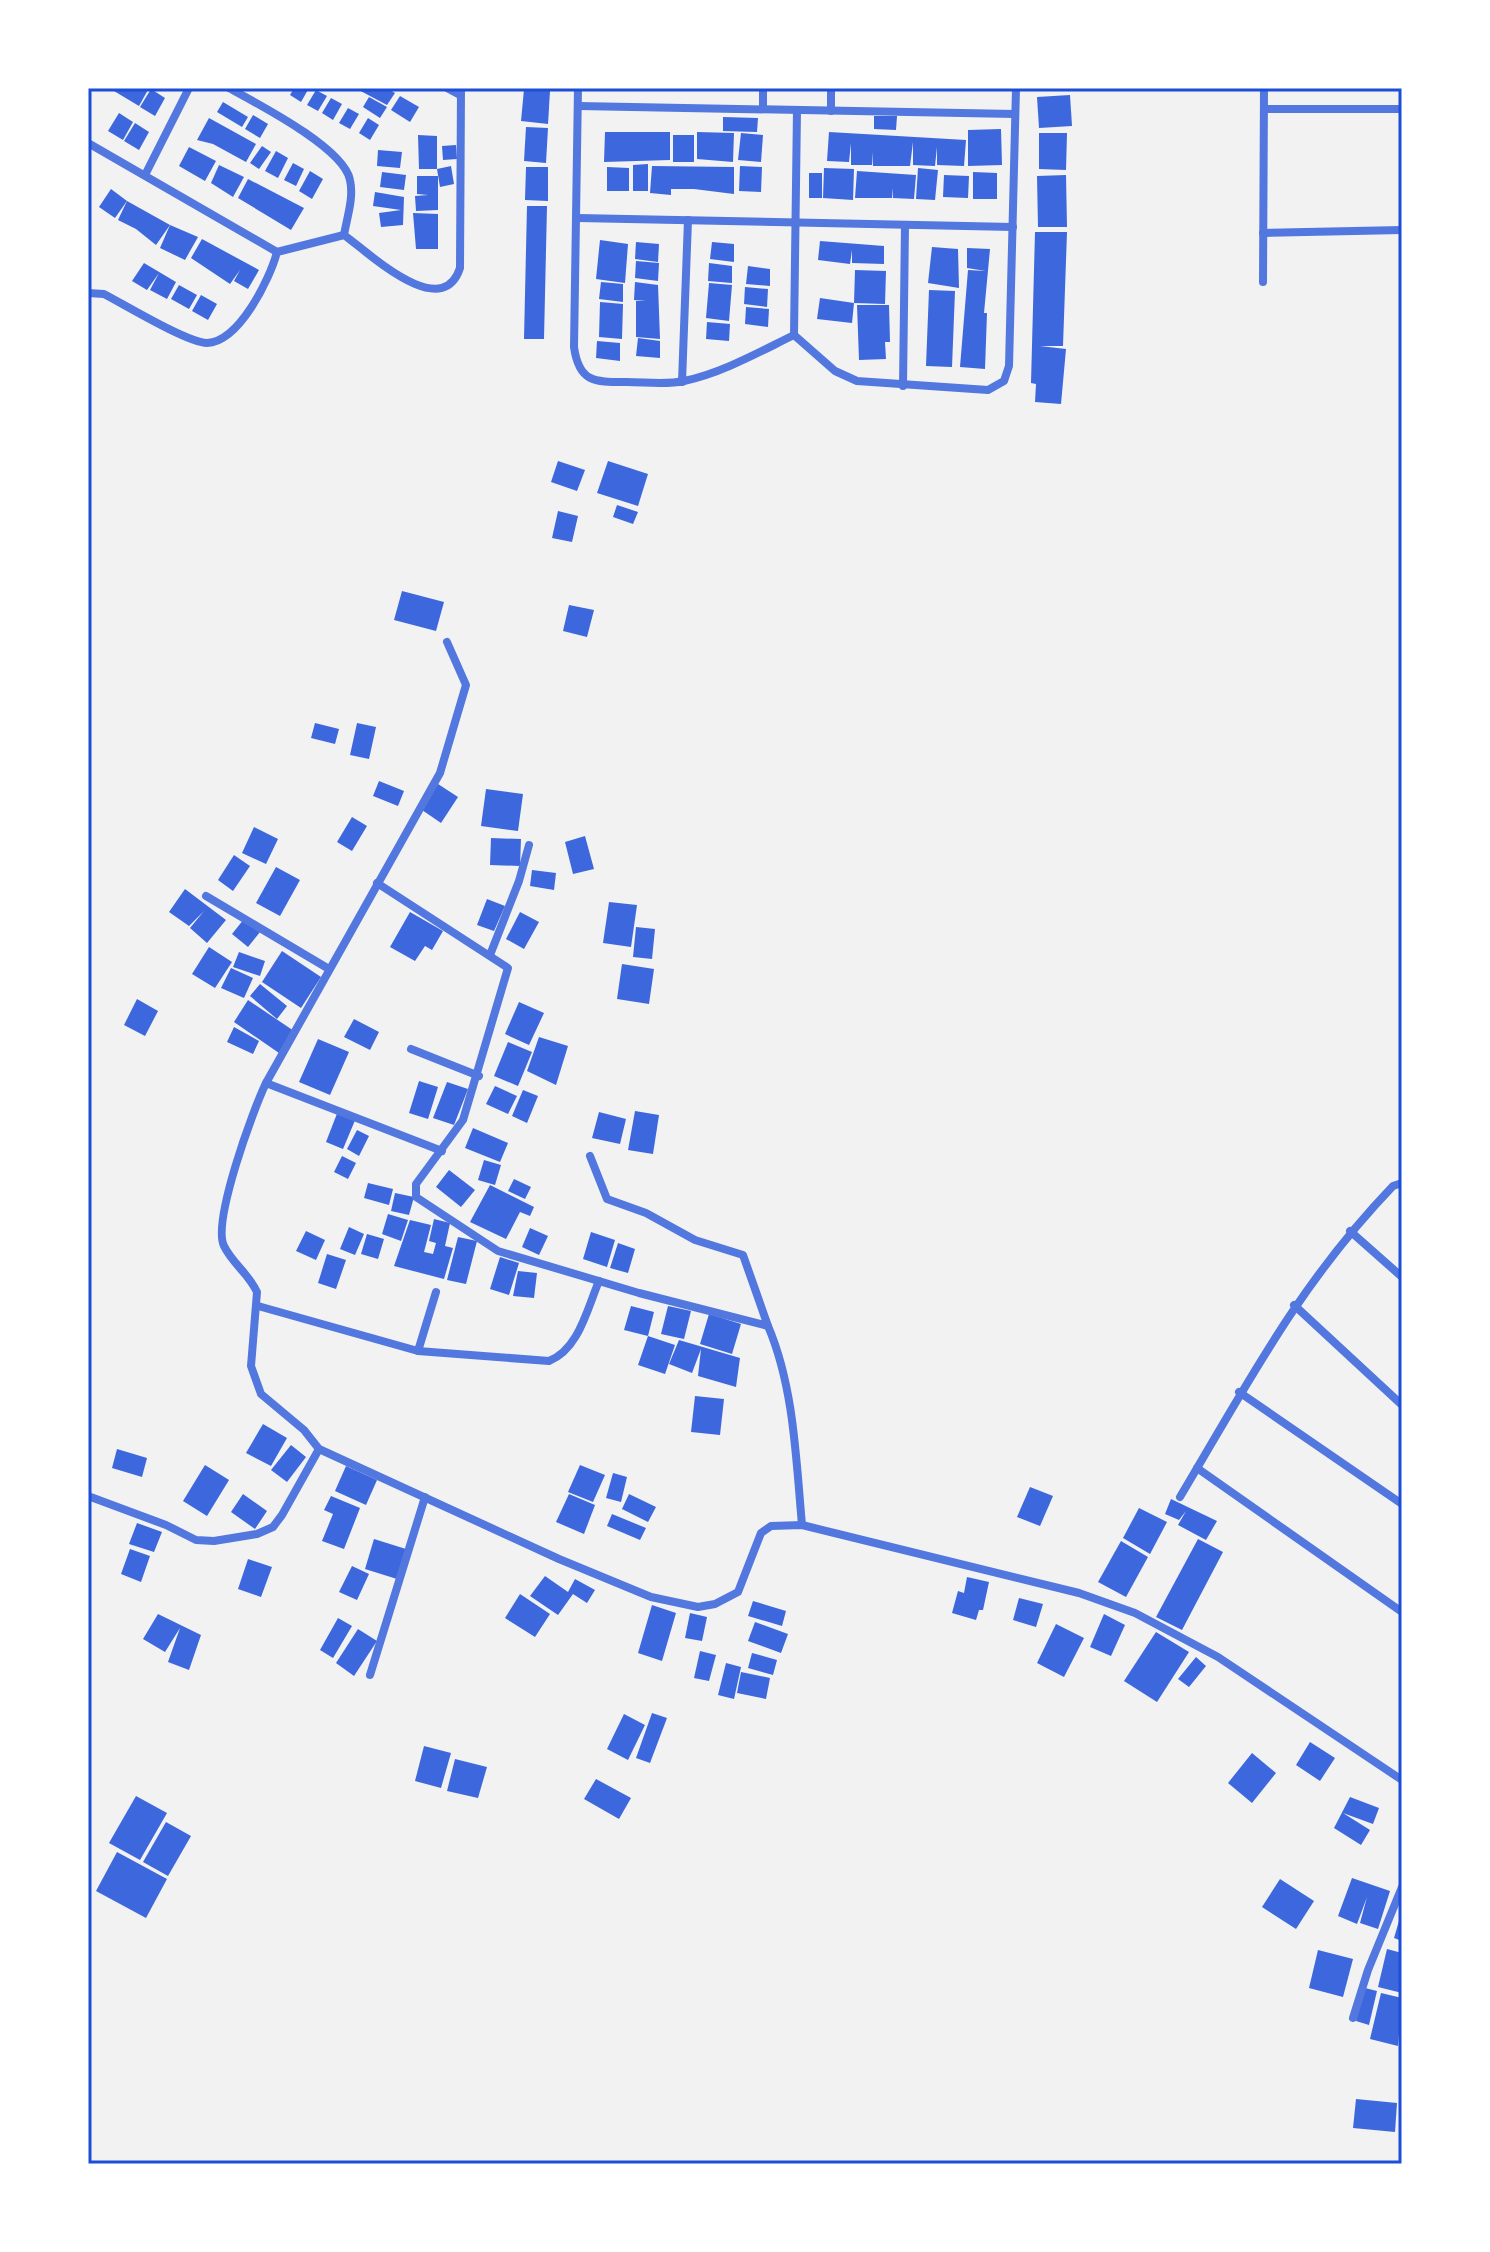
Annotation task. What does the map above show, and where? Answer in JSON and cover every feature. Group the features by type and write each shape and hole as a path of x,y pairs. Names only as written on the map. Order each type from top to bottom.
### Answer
{"street":[{"path":"145,175 189,88"},
{"path":"88,143 277,252 344,235 418,287 447,287 456,279 461,241 460,92 447,88"},
{"path":"578,88 574,347 577,367 588,378 602,382 682,382 730,365 794,335"},
{"path":"763,88 763,109"},
{"path":"831,88 831,111"},
{"path":"797,110 794,335 835,371 857,381 988,390 1004,381 1009,366 1016,88"},
{"path":"1263,282 1264,88"},
{"path":"232,89 344,163 350,178 351,195 344,235"},
{"path":"578,106 1015,114"},
{"path":"1264,109 1402,109"},
{"path":"578,218 1013,227"},
{"path":"682,382 688,220"},
{"path":"903,386 905,225"},
{"path":"1263,233 1402,230"},
{"path":"88,293 104,294 197,341 208,343 232,331 255,302 271,273 277,252"},
{"path":"447,642 466,681 437,778 252,1112 220,1234 224,1247 254,1286 258,1306 251,1366 261,1394 304,1430 319,1449 638,1592 698,1607 715,1604 738,1592 761,1533 771,1526 802,1525 1079,1593 1135,1613 1218,1657 1402,1780"},
{"path":"490,955 519,881 529,845"},
{"path":"377,883 505,965 508,972 479,1076 457,1133 414,1188 419,1200 493,1250 768,1326"},
{"path":"206,896 329,969"},
{"path":"411,1049 479,1076"},
{"path":"266,1083 442,1151"},
{"path":"590,1156 607,1199 646,1213 695,1240 743,1255 783,1376 794,1437 802,1525"},
{"path":"1180,1497 1239,1392 1294,1305 1350,1231 1393,1186 1402,1183"},
{"path":"1350,1231 1402,1277"},
{"path":"258,1306 418,1351 549,1361 560,1357 574,1339 599,1281"},
{"path":"418,1351 436,1292"},
{"path":"1294,1305 1402,1405"},
{"path":"1239,1392 1402,1504"},
{"path":"88,1496 166,1525 196,1540 214,1541 257,1534 273,1527 282,1515 319,1449"},
{"path":"1197,1468 1402,1612"},
{"path":"370,1675 425,1497"},
{"path":"1353,2018 1368,1970 1402,1887"}],"building":[{"path":"109,88 149,88 139,106"},
{"path":"294,88 309,88 301,102 290,95"},
{"path":"355,88 387,88 395,93 387,105"},
{"path":"151,89 165,98 155,116 140,107"},
{"path":"524,89 550,91 548,124 521,121"},
{"path":"316,90 327,96 318,111 307,105"},
{"path":"1070,95 1072,126 1039,128 1037,97"},
{"path":"400,96 419,107 410,122 391,110"},
{"path":"369,97 387,107 380,118 363,107"},
{"path":"331,98 342,104 333,120 322,113"},
{"path":"223,102 248,117 242,127 217,112"},
{"path":"348,108 359,114 350,129 339,123"},
{"path":"119,113 133,122 123,140 108,131"},
{"path":"253,115 268,124 260,138 245,129"},
{"path":"874,116 897,116 896,130 874,129"},
{"path":"723,117 758,118 757,132 723,131"},
{"path":"209,118 256,144 246,162 213,144 197,140"},
{"path":"368,118 379,125 370,140 359,133"},
{"path":"135,123 149,132 139,150 124,141"},
{"path":"526,127 548,128 546,163 524,161"},
{"path":"1001,129 1002,165 968,166 968,130"},
{"path":"605,132 670,132 670,160 604,162"},
{"path":"697,132 734,133 733,162 697,159"},
{"path":"829,132 966,140 964,166 937,165 937,147 935,166 913,165 913,142 910,166 873,166 872,152 872,165 851,165 851,143 849,162 827,161"},
{"path":"741,133 763,135 761,162 738,160"},
{"path":"1039,133 1067,133 1066,170 1039,169"},
{"path":"418,135 437,136 437,169 419,169"},
{"path":"673,135 694,135 694,162 673,162"},
{"path":"456,145 457,159 443,160 442,146"},
{"path":"262,146 271,152 259,169 250,163"},
{"path":"189,147 216,161 205,181 179,166"},
{"path":"378,150 402,152 400,168 377,166"},
{"path":"276,151 288,158 278,178 265,171"},
{"path":"293,163 304,169 296,186 284,180"},
{"path":"648,164 648,191 633,191 633,165"},
{"path":"219,165 244,177 233,197 211,183"},
{"path":"451,166 454,184 440,187 437,169"},
{"path":"652,166 734,167 734,194 694,189 671,189 671,195 650,193"},
{"path":"740,166 762,167 761,192 739,191"},
{"path":"526,167 548,167 548,201 525,200"},
{"path":"607,167 629,168 629,191 607,191"},
{"path":"824,168 854,169 853,200 823,198"},
{"path":"918,168 938,170 935,200 916,199"},
{"path":"310,171 323,179 312,199 299,191"},
{"path":"857,171 916,175 914,199 893,198 893,188 892,198 855,198"},
{"path":"382,172 406,175 404,190 380,187"},
{"path":"973,172 997,173 997,199 973,199"},
{"path":"809,173 822,173 822,198 809,198"},
{"path":"944,175 969,176 968,198 943,197"},
{"path":"1066,175 1067,227 1038,227 1037,176"},
{"path":"417,176 438,176 438,210 416,211 415,196 428,195 417,194"},
{"path":"248,179 304,208 291,230 238,198"},
{"path":"111,189 127,201 115,218 99,207"},
{"path":"375,192 404,197 403,225 381,227 379,213 401,210 373,206"},
{"path":"127,201 170,225 156,245 118,220"},
{"path":"527,206 547,206 544,339 524,339"},
{"path":"413,213 438,214 438,249 416,249"},
{"path":"170,225 198,237 185,260 160,248"},
{"path":"1035,232 1067,232 1063,346 1040,346 1066,349 1061,404 1035,402 1036,384 1031,383"},
{"path":"202,239 259,270 248,289 234,281 240,270 230,284 191,258"},
{"path":"600,240 628,244 625,283 596,279"},
{"path":"820,241 884,246 884,264 852,263 852,250 850,264 818,260"},
{"path":"636,242 659,244 658,262 635,259"},
{"path":"712,242 734,244 734,262 710,259"},
{"path":"932,247 958,249 959,288 928,283"},
{"path":"967,248 990,249 984,313 987,313 985,369 960,367 968,270 986,271 967,268"},
{"path":"636,261 659,263 658,281 635,278"},
{"path":"144,263 176,282 167,299 150,290 159,273 147,290 132,281"},
{"path":"709,263 732,266 732,283 708,281"},
{"path":"748,266 770,269 770,286 746,284"},
{"path":"855,270 886,271 885,304 854,303"},
{"path":"601,282 623,284 623,302 599,299"},
{"path":"635,282 658,285 660,339 636,337 636,301 646,301 634,300"},
{"path":"709,283 732,285 729,321 706,318"},
{"path":"179,285 197,295 189,309 171,299"},
{"path":"745,287 768,289 767,307 744,304"},
{"path":"929,290 955,291 952,367 926,366"},
{"path":"201,295 217,304 208,320 192,311"},
{"path":"820,298 854,303 852,323 817,319"},
{"path":"600,302 623,304 622,339 599,337"},
{"path":"857,305 889,305 890,342 885,342 886,359 859,360"},
{"path":"746,307 769,309 768,327 745,324"},
{"path":"707,322 730,324 729,341 706,339"},
{"path":"638,338 660,341 660,358 636,356"},
{"path":"597,341 620,343 620,361 596,358"},
{"path":"558,461 585,470 577,491 551,482"},
{"path":"608,461 648,474 638,506 597,493"},
{"path":"617,505 638,512 633,524 613,517"},
{"path":"558,511 578,516 572,542 552,538"},
{"path":"402,591 444,602 436,631 394,620"},
{"path":"569,605 594,610 587,637 563,631"},
{"path":"315,723 339,729 335,744 311,738"},
{"path":"357,723 376,727 369,759 350,755"},
{"path":"379,781 404,791 398,806 373,796"},
{"path":"438,784 458,797 441,823 422,810"},
{"path":"486,789 523,794 518,831 481,826"},
{"path":"352,817 367,826 352,851 337,842"},
{"path":"254,827 278,839 266,864 242,853"},
{"path":"585,836 594,869 573,874 565,842"},
{"path":"491,838 521,839 520,866 490,865"},
{"path":"234,855 250,866 233,891 218,880"},
{"path":"276,867 300,880 280,916 256,903"},
{"path":"532,870 556,873 554,890 530,886"},
{"path":"185,889 226,920 207,943 190,928 204,911 189,926 169,912"},
{"path":"487,899 505,906 494,931 477,925"},
{"path":"609,902 637,905 631,947 603,943"},
{"path":"410,912 443,931 432,950 425,946 415,961 390,947"},
{"path":"520,912 539,922 524,949 506,939"},
{"path":"244,919 260,932 248,947 232,934"},
{"path":"636,927 655,929 652,959 633,957"},
{"path":"209,947 232,962 215,988 192,974"},
{"path":"282,951 321,977 301,1008 262,982"},
{"path":"239,952 265,961 260,976 233,967"},
{"path":"622,964 654,969 649,1004 617,999"},
{"path":"231,968 253,978 244,998 221,988"},
{"path":"260,984 287,1006 277,1019 250,996"},
{"path":"137,999 158,1011 145,1036 124,1025"},
{"path":"248,1000 294,1031 279,1053 234,1022"},
{"path":"519,1002 544,1013 529,1045 505,1034"},
{"path":"354,1019 379,1032 370,1050 344,1037"},
{"path":"234,1027 259,1041 253,1054 227,1042"},
{"path":"539,1037 568,1046 556,1085 527,1071"},
{"path":"318,1039 349,1052 330,1095 299,1082"},
{"path":"508,1042 532,1052 518,1086 494,1076"},
{"path":"419,1081 438,1087 428,1119 409,1113"},
{"path":"447,1082 468,1089 454,1125 433,1118"},
{"path":"495,1086 517,1096 508,1114 486,1104"},
{"path":"523,1090 538,1096 527,1123 512,1116"},
{"path":"338,1111 356,1118 343,1149 326,1142"},
{"path":"635,1111 659,1115 653,1154 628,1150"},
{"path":"599,1112 626,1119 620,1144 592,1138"},
{"path":"473,1128 508,1143 500,1162 465,1148"},
{"path":"357,1130 369,1136 359,1156 347,1149"},
{"path":"342,1156 356,1163 348,1179 334,1172"},
{"path":"484,1160 501,1165 495,1185 478,1180"},
{"path":"449,1170 475,1190 461,1207 436,1187"},
{"path":"514,1179 531,1187 525,1199 508,1191"},
{"path":"368,1183 393,1189 389,1205 364,1198"},
{"path":"490,1185 534,1207 530,1216 520,1212 506,1239 470,1222"},
{"path":"395,1193 414,1197 409,1215 391,1211"},
{"path":"388,1214 408,1220 401,1241 382,1234"},
{"path":"434,1219 450,1223 445,1246 453,1248 444,1279 394,1266 410,1220 431,1225 424,1252 433,1254 436,1243 429,1241"},
{"path":"349,1227 364,1234 355,1255 340,1249"},
{"path":"530,1228 548,1236 539,1255 522,1247"},
{"path":"306,1231 325,1240 316,1260 296,1251"},
{"path":"591,1232 615,1240 607,1267 583,1259"},
{"path":"367,1234 384,1239 378,1259 361,1254"},
{"path":"458,1237 477,1241 466,1284 447,1280"},
{"path":"618,1243 635,1249 628,1273 610,1268"},
{"path":"327,1254 346,1260 336,1289 318,1283"},
{"path":"500,1257 519,1263 509,1295 490,1289"},
{"path":"518,1271 537,1273 534,1298 513,1296"},
{"path":"631,1306 654,1312 648,1336 624,1330"},
{"path":"668,1306 691,1311 684,1339 661,1334"},
{"path":"709,1314 741,1324 732,1354 700,1344"},
{"path":"648,1336 675,1345 665,1374 638,1365"},
{"path":"679,1340 740,1358 736,1387 698,1376 701,1349 692,1373 669,1364"},
{"path":"695,1396 724,1399 720,1435 691,1432"},
{"path":"263,1424 287,1438 271,1466 246,1453"},
{"path":"291,1445 306,1457 287,1482 271,1470"},
{"path":"117,1449 147,1458 142,1477 112,1468"},
{"path":"205,1465 229,1480 207,1516 183,1501"},
{"path":"580,1465 605,1475 593,1502 568,1492"},
{"path":"346,1466 377,1480 366,1505 335,1491"},
{"path":"613,1473 627,1477 621,1502 606,1498"},
{"path":"1030,1487 1053,1496 1040,1526 1017,1517"},
{"path":"243,1494 267,1511 255,1529 231,1512"},
{"path":"569,1494 595,1505 584,1534 556,1522"},
{"path":"629,1494 656,1507 648,1522 622,1509"},
{"path":"331,1496 360,1508 344,1549 322,1541 333,1514 324,1510"},
{"path":"1171,1499 1217,1521 1206,1540 1178,1525 1186,1511 1179,1520 1165,1514"},
{"path":"1139,1508 1167,1522 1150,1554 1123,1538"},
{"path":"612,1514 646,1528 640,1540 607,1526"},
{"path":"137,1523 162,1532 154,1552 129,1544"},
{"path":"374,1539 406,1549 397,1579 365,1569"},
{"path":"1198,1539 1223,1552 1182,1630 1156,1617"},
{"path":"1121,1541 1148,1557 1126,1597 1098,1582"},
{"path":"130,1549 150,1556 141,1582 121,1574"},
{"path":"248,1559 272,1567 261,1597 238,1589"},
{"path":"352,1566 369,1574 357,1600 339,1592"},
{"path":"545,1576 568,1592 575,1579 595,1590 587,1603 573,1594 558,1615 530,1596"},
{"path":"967,1577 989,1582 983,1610 979,1610 976,1620 952,1613 958,1591 964,1593"},
{"path":"520,1594 550,1614 535,1637 505,1618"},
{"path":"1019,1598 1043,1604 1036,1627 1013,1620"},
{"path":"753,1601 786,1611 782,1626 748,1616"},
{"path":"652,1605 676,1613 662,1661 638,1653"},
{"path":"690,1613 707,1617 702,1641 685,1638"},
{"path":"158,1614 201,1635 189,1670 168,1662 180,1628 165,1652 143,1639"},
{"path":"1104,1614 1125,1625 1111,1656 1090,1647"},
{"path":"338,1618 352,1626 333,1658 320,1650"},
{"path":"755,1622 788,1634 781,1653 748,1641"},
{"path":"1056,1624 1084,1638 1064,1677 1037,1663"},
{"path":"358,1629 377,1641 354,1676 336,1663"},
{"path":"1156,1632 1189,1652 1157,1702 1124,1681"},
{"path":"700,1651 716,1655 709,1681 694,1678"},
{"path":"752,1653 777,1660 773,1675 748,1668"},
{"path":"1196,1657 1206,1666 1189,1687 1178,1679"},
{"path":"726,1663 741,1667 734,1699 718,1695"},
{"path":"741,1672 770,1678 766,1699 737,1693"},
{"path":"652,1713 667,1718 650,1763 636,1758"},
{"path":"624,1714 645,1725 628,1760 607,1749"},
{"path":"1310,1742 1335,1758 1320,1781 1296,1765"},
{"path":"424,1746 451,1753 441,1788 415,1781"},
{"path":"1252,1753 1276,1773 1252,1803 1228,1783"},
{"path":"455,1759 487,1767 478,1798 447,1791"},
{"path":"596,1779 631,1798 619,1819 584,1799"},
{"path":"136,1796 167,1813 140,1860 109,1843"},
{"path":"1350,1797 1379,1808 1373,1824 1343,1813 1370,1830 1361,1845 1334,1828"},
{"path":"166,1822 191,1836 168,1876 143,1862"},
{"path":"117,1852 167,1879 146,1918 96,1891"},
{"path":"1352,1878 1390,1891 1378,1929 1360,1923 1367,1897 1357,1924 1338,1916"},
{"path":"1280,1879 1314,1901 1296,1929 1262,1907"},
{"path":"1402,1914 1402,1941 1394,1938"},
{"path":"1387,1949 1402,1953 1402,1993 1378,1987"},
{"path":"1318,1950 1353,1959 1343,1997 1309,1988"},
{"path":"1365,1988 1377,1991 1369,2025 1356,2021"},
{"path":"1381,1993 1402,1998 1398,2046 1370,2039"},
{"path":"1356,2099 1397,2103 1395,2132 1353,2128"}],"waterway":[{"path":"88,545 88,578"}]}
